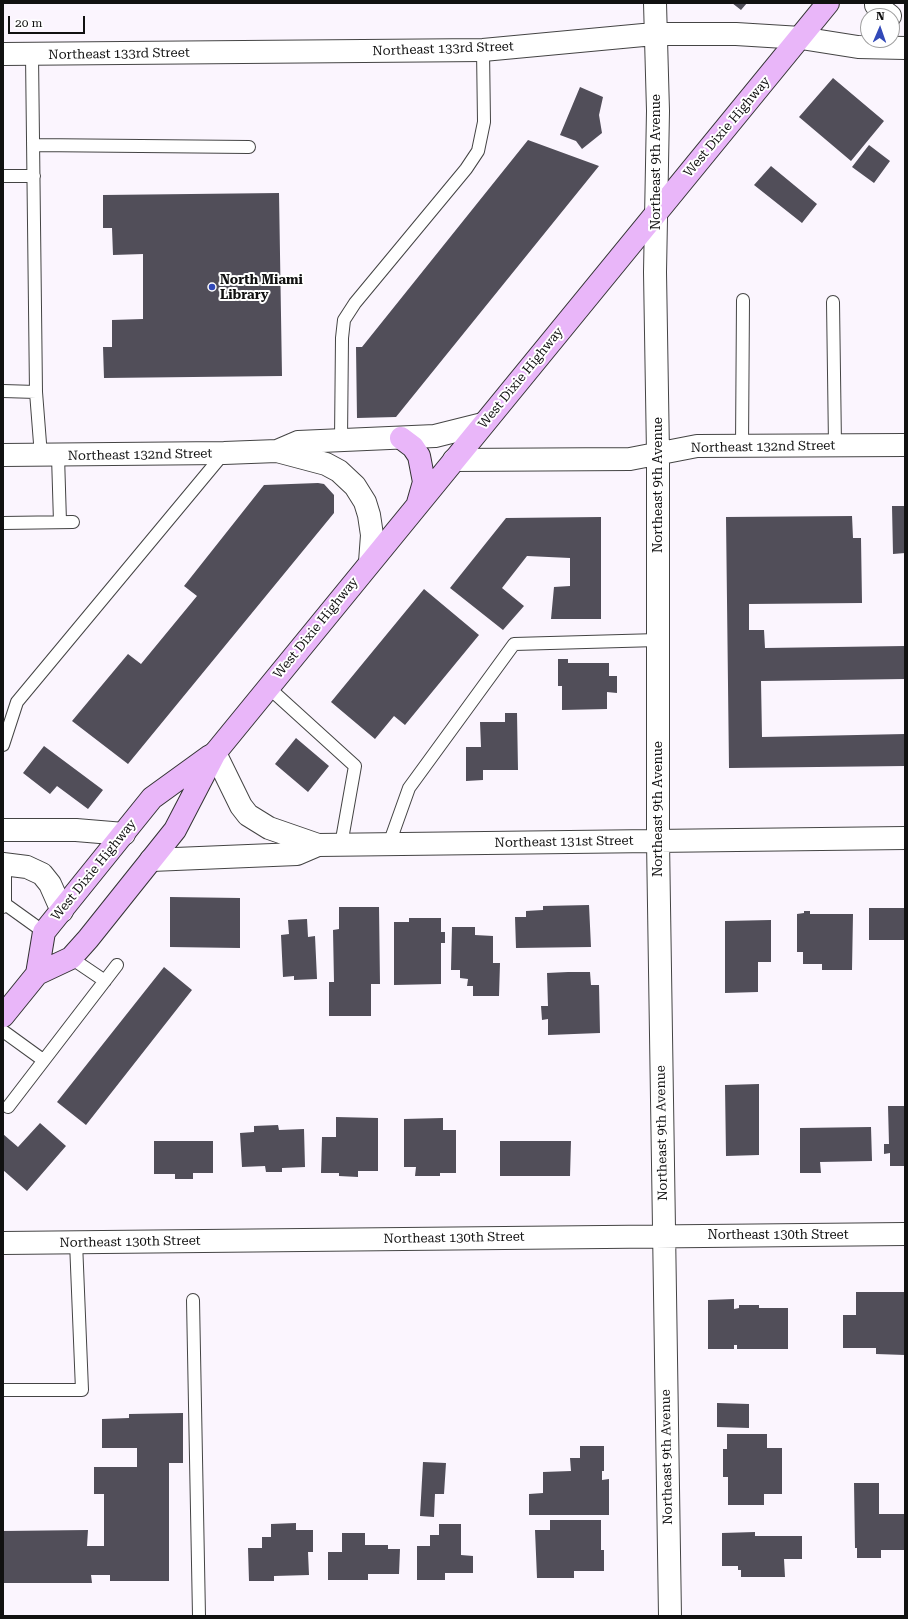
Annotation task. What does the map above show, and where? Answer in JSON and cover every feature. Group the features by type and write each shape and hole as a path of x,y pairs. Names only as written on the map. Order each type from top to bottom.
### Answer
{"main road":[{"name":"West Dixie Highway","path":"3,1016 38,974 71,958 151,860 174,830 214,753 801,38 828,3"},
{"path":"401,438 413,447 419,456 424,482 417,506"},
{"name":"West Dixie Highway","path":"38,974 44,932 152,798 214,753"}],"street":[{"name":"Northeast 9th Avenue","path":"655,3 654,34 658,111 656,213 658,454 658,841 670,1616"},
{"name":"Northeast 133rd Street","path":"3,54 32,55 483,50 654,34 736,34 801,38 858,47 905,48"},
{"name":"Northeast 132nd Street","path":"277,451 298,442 435,436 483,424"},
{"name":"Northeast 132nd Street","path":"454,460 630,459 697,446 905,444"},
{"name":"Northeast 132nd Street","path":"3,455 50,456 224,454 277,451 326,464 339,471 356,486 365,502 369,515 372,535 370,562"},
{"name":"Northeast 131st Street","path":"214,753 241,806 248,815 269,828 318,845 905,838"},
{"path":"3,830 76,830 124,834"},
{"name":"Northeast 131st Street","path":"151,860 297,854 318,845"},
{"path":"4,864 27,866 42,874 50,884 62,911"},
{"name":"Northeast 130th Street","path":"3,1243 905,1234"}],"lane":[{"path":"341,439 342,338 344,320 355,303 466,169 478,152 484,122 483,50"},
{"path":"32,55 36,392 50,456 60,522"},
{"path":"33,145 249,147"},
{"path":"3,176 34,176"},
{"path":"742,446 743,300"},
{"path":"833,302 835,445"},
{"path":"3,391 36,392"},
{"path":"3,745 17,702 224,454"},
{"path":"3,523 73,522"},
{"path":"389,844 409,788 514,644 658,640"},
{"path":"268,687 355,766 341,845"},
{"path":"4,864 4,905 44,932"},
{"path":"71,958 105,981"},
{"path":"8,1107 117,965"},
{"path":"3,1031 43,1060"},
{"path":"3,1390 82,1390 76,1242"},
{"path":"193,1300 199,1616"}],"building":[{"path":"732,3 747,3 741,10"},
{"path":"833,78 884,121 851,161 799,117"},
{"path":"580,87 603,97 599,115 602,133 582,149 576,141 560,135"},
{"path":"528,140 599,166 396,417 357,418 356,347 362,347"},
{"path":"869,145 890,161 874,183 852,167"},
{"path":"771,166 817,204 802,223 754,185"},
{"name":"North Miami Library","path":"279,193 282,376 104,378 103,347 112,347 112,320 143,319 143,254 113,255 112,228 103,228 103,195"},
{"path":"324,484 334,495 334,513 128,764 72,721 128,654 141,664 197,596 184,586 264,485"},
{"path":"892,506 905,506 905,553 893,554"},
{"path":"852,516 853,538 861,538 862,603 749,604 749,630 764,630 765,648 905,646 905,679 761,681 762,737 905,734 905,766 729,768 726,517"},
{"path":"601,517 601,619 551,619 554,587 570,586 570,558 527,556 502,588 524,606 503,630 450,588 506,518"},
{"path":"424,589 479,635 405,725 394,716 375,739 331,702"},
{"path":"558,659 568,659 568,663 609,663 609,676 617,676 617,693 607,692 607,709 562,710 562,686 558,686"},
{"path":"505,713 517,713 518,770 483,770 483,780 466,781 466,747 481,747 480,722 505,722"},
{"path":"296,738 329,766 308,792 275,764"},
{"path":"44,746 103,790 88,809 57,786 50,794 23,773"},
{"path":"170,897 240,898 240,948 170,947"},
{"path":"589,905 591,947 516,948 515,917 526,917 526,911 543,910 543,906"},
{"path":"339,907 379,907 380,984 371,984 371,1016 329,1016 329,982 334,982 333,930 339,929"},
{"path":"869,908 905,908 905,940 869,940"},
{"path":"804,911 810,911 810,914 853,914 852,970 822,970 822,964 803,964 803,952 797,952 797,914 804,913"},
{"path":"409,918 441,918 441,932 445,932 445,943 441,943 441,984 394,985 394,922 409,922"},
{"path":"307,919 308,937 315,936 317,979 294,980 294,976 283,977 281,935 289,934 288,920"},
{"path":"771,920 771,962 758,962 758,992 725,993 725,921"},
{"path":"452,927 475,927 475,935 493,936 493,963 500,963 499,996 473,996 473,986 467,986 468,979 460,978 460,970 451,970"},
{"path":"164,967 192,990 86,1125 57,1102"},
{"path":"590,972 591,985 599,985 600,1033 548,1035 548,1019 542,1020 541,1006 548,1006 547,973"},
{"path":"759,1084 759,1155 726,1156 725,1085"},
{"path":"888,1106 905,1106 905,1166 890,1166 890,1153 884,1154 884,1144 889,1144"},
{"path":"336,1117 378,1118 378,1171 358,1171 358,1177 339,1176 339,1173 321,1173 322,1137 336,1137"},
{"path":"443,1118 443,1130 456,1130 456,1173 440,1173 440,1176 415,1176 416,1167 404,1167 404,1119"},
{"path":"40,1123 66,1146 27,1191 3,1170 3,1134 18,1147"},
{"path":"278,1125 279,1130 304,1129 305,1167 282,1168 282,1172 266,1172 265,1166 242,1167 240,1133 254,1132 254,1126"},
{"path":"871,1127 872,1161 820,1162 821,1173 800,1173 800,1128"},
{"path":"154,1141 213,1141 213,1173 193,1173 193,1179 175,1179 175,1174 154,1174"},
{"path":"500,1141 571,1141 570,1176 500,1176"},
{"path":"856,1292 905,1292 905,1355 876,1354 876,1348 843,1348 843,1315 856,1315"},
{"path":"734,1299 734,1309 739,1308 739,1305 759,1305 759,1308 788,1308 788,1349 737,1349 737,1345 734,1345 734,1349 708,1349 708,1300"},
{"path":"717,1403 749,1404 749,1428 717,1427"},
{"path":"183,1413 183,1463 169,1463 169,1581 110,1581 110,1575 91,1575 92,1583 3,1583 3,1531 88,1530 87,1546 104,1546 104,1494 94,1494 94,1467 137,1467 137,1448 102,1448 102,1419 129,1418 129,1414"},
{"path":"727,1434 767,1434 767,1448 782,1448 782,1494 764,1494 764,1505 728,1505 728,1477 723,1477 723,1449 727,1449"},
{"path":"580,1446 604,1446 604,1471 602,1471 602,1480 609,1479 609,1515 529,1515 529,1494 543,1493 543,1472 571,1471 570,1458 580,1458"},
{"path":"423,1462 446,1463 444,1494 435,1494 434,1517 420,1516"},
{"path":"854,1483 879,1483 879,1514 905,1514 905,1550 881,1550 881,1558 857,1558 857,1548 855,1548"},
{"path":"550,1520 601,1520 601,1550 604,1550 604,1571 574,1571 574,1578 537,1578 535,1530 550,1530"},
{"path":"296,1523 296,1530 313,1530 313,1552 308,1552 309,1575 274,1576 274,1581 249,1581 248,1548 262,1548 262,1537 271,1537 271,1524"},
{"path":"439,1524 461,1524 461,1555 473,1556 473,1573 445,1573 445,1580 417,1580 417,1546 430,1546 430,1535 439,1535"},
{"path":"755,1532 755,1536 802,1536 802,1559 784,1559 785,1577 741,1577 741,1570 738,1570 738,1566 722,1566 722,1533"},
{"path":"342,1533 365,1533 365,1545 388,1545 388,1549 400,1549 399,1574 368,1574 368,1580 328,1580 328,1552 342,1552"}],"place":[{"name":"North Miami Library","path":"212,287"}]}
